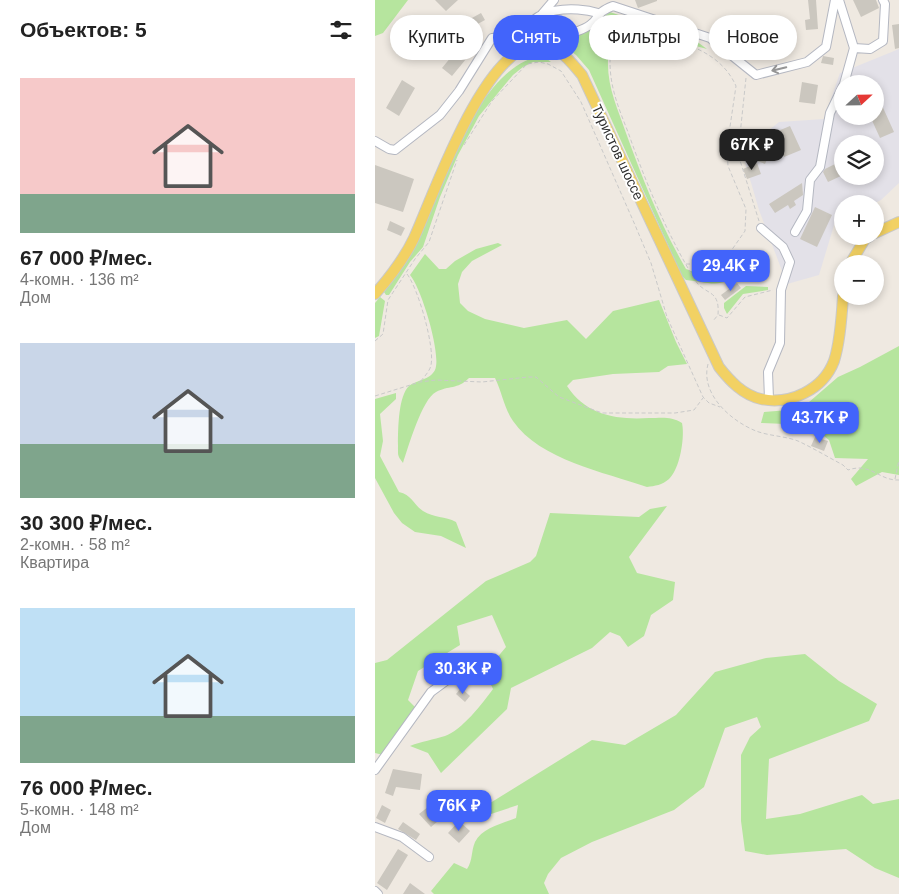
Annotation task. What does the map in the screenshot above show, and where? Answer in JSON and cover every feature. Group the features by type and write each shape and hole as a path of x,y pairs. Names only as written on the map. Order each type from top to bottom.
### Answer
{"main road":[{"path":"375,294 402,261 451,149 470,113 509,60"},
{"name":"Туристов шоссе","path":"570,60 582,75 711,351 719,367 730,382 745,392 769,399 795,398 812,389 824,377 834,361 842,305"},
{"path":"884,229 899,222"}],"street":[{"path":"542,14 554,0"},
{"path":"579,30 591,24 610,3 709,38 756,75 807,62 826,47 835,0"},
{"path":"839,0 854,48 846,75"},
{"path":"854,48 870,49 883,42 885,4 883,0"},
{"path":"542,14 573,9 600,12"},
{"path":"375,141 389,149 395,150 440,115 459,91 493,38"},
{"path":"795,232 807,211 810,196 810,180 820,168 830,113 834,104"},
{"path":"761,228 783,248 790,262 781,290 779,343 768,372 769,399"},
{"path":"375,770 431,692 446,681 458,676 467,679"},
{"path":"375,827 402,836 429,857"},
{"path":"375,891 378,894"}],"path":[{"path":"686,264 713,264 731,251 745,231 746,209 728,166 727,147 736,86 733,80 707,52 625,28 618,30 612,46 610,62 615,99 649,188 686,264 697,283 713,294 719,308 718,315 713,321"},
{"path":"461,150 485,111 527,64 539,62 556,67 561,71 581,102 651,263 673,332 693,370 703,398 709,403 720,407 755,431 797,441 843,465 848,470 870,468 889,480 899,480"},
{"path":"747,68 738,154 761,228"},
{"path":"375,342 383,334 388,300 415,259 429,242 458,159"},
{"path":"406,273 417,291 431,354 431,366 420,382"},
{"path":"718,315 727,318 745,297 772,290"},
{"path":"711,351 706,371 710,391 720,407"},
{"path":"375,396 420,382 448,380 482,382 536,377 559,397 602,413 675,413 694,410 703,398"},
{"path":"895,480 899,460"}],"shaded area":[{"path":"899,49 899,183 884,197 884,195 834,195 834,225 819,275 787,284 759,210 742,152 747,138 768,131 779,122 824,119 834,90 834,125 884,125 884,75 839,75 840,73"}],"green space":[{"path":"375,0 408,0 397,15 390,15 390,24 383,33 375,36"},
{"path":"610,12 619,15 606,15"},
{"path":"589,30 589,60 608,60 609,79 614,98 639,168 653,203 686,269 708,274 725,267 739,269 728,280 715,284 686,280 682,276 589,70 579,58 579,35"},
{"path":"532,60 548,60 551,62 533,62 523,67 513,75 479,116 458,155 440,197 423,247 410,262 389,295 386,295 384,292 401,267 458,145 476,112 496,85 518,65"},
{"path":"498,243 502,245 472,261 462,272 458,284 460,303 468,311 485,319 524,328 567,320 586,339 613,311 659,300 687,364 668,366 659,372 613,374 573,380 567,386 583,404 603,414 625,418 666,418 682,423 682,444 679,461 669,479 658,485 647,487 574,463 539,446 513,421 507,411 495,378 469,378 457,386 441,390 431,396 416,424 403,463 398,454 399,418 402,399 409,386 433,373 436,362 436,351 425,306 410,275 425,254 439,269 446,269 455,261 476,249"},
{"path":"746,286 768,287 768,290 743,294 727,314 724,303"},
{"path":"380,297 385,301 379,336 375,338 375,303"},
{"path":"899,346 899,475 882,472 856,486 851,479 868,459 835,458 829,440 810,425 761,423 764,412 801,409 838,377"},
{"path":"396,393 396,399 380,414 383,441 380,456 399,492 410,497 423,511 456,522 466,548 441,536 415,532 402,523 394,513 375,478 375,399"},
{"path":"667,506 629,557 637,573 675,582 673,600 651,615 644,636 628,647 620,636 610,632 592,648 511,688 507,709 441,773 428,753 410,746 445,736 458,729 471,716 493,689 485,672 506,647 492,615 457,626 460,645 418,671 408,700 415,707 383,755 375,753 375,663 387,660 486,581 530,562 536,556 550,513 639,517 650,509"},
{"path":"805,654 839,681 877,704 869,721 769,759 766,819 800,814 862,795 873,804 899,799 899,878 875,868 846,849 767,855 745,851 741,821 741,755 750,737 761,727 757,717 725,728 704,787 674,810 592,842 561,858 548,874 544,883 549,894 434,894 431,891 454,863 467,869 478,837 493,827 516,818 518,805 479,818 482,808 592,740 625,745 676,715 715,672 766,658"}],"building":[{"path":"435,0 458,0 446,11"},
{"path":"635,0 657,0 657,1 638,8"},
{"path":"808,0 816,0 818,29 806,30 805,20 810,19"},
{"path":"853,0 876,0 879,8 861,17"},
{"path":"899,24 899,48 895,49 892,25"},
{"path":"823,56 834,58 833,65 821,63"},
{"path":"449,60 465,60 452,76 442,68"},
{"path":"402,80 415,88 399,116 386,108"},
{"path":"802,82 818,85 815,104 799,102"},
{"path":"884,110 894,132 884,136 879,135 874,125 884,125"},
{"path":"790,126 801,150 784,157 773,133"},
{"path":"758,142 772,148 765,164 752,159"},
{"path":"757,163 761,174 747,179 743,169"},
{"path":"834,164 834,179 828,182 823,172"},
{"path":"375,165 414,179 403,212 375,203"},
{"path":"802,183 803,195 794,201 796,205 790,209 788,205 775,213 769,204"},
{"path":"815,207 832,215 817,247 800,239"},
{"path":"390,221 405,228 401,236 387,230"},
{"path":"737,283 741,288 725,300 721,295"},
{"path":"815,437 828,441 824,451 811,446"},
{"path":"461,688 470,696 465,702 456,694"},
{"path":"393,769 422,774 420,790 396,787 393,796 385,793"},
{"path":"433,803 444,816 431,827 419,814"},
{"path":"382,805 391,810 385,823 376,818"},
{"path":"459,821 470,831 459,843 448,833"},
{"path":"403,822 420,834 416,840 398,829"},
{"path":"398,849 408,855 387,890 377,883"},
{"path":"410,883 425,894 403,894"}]}
